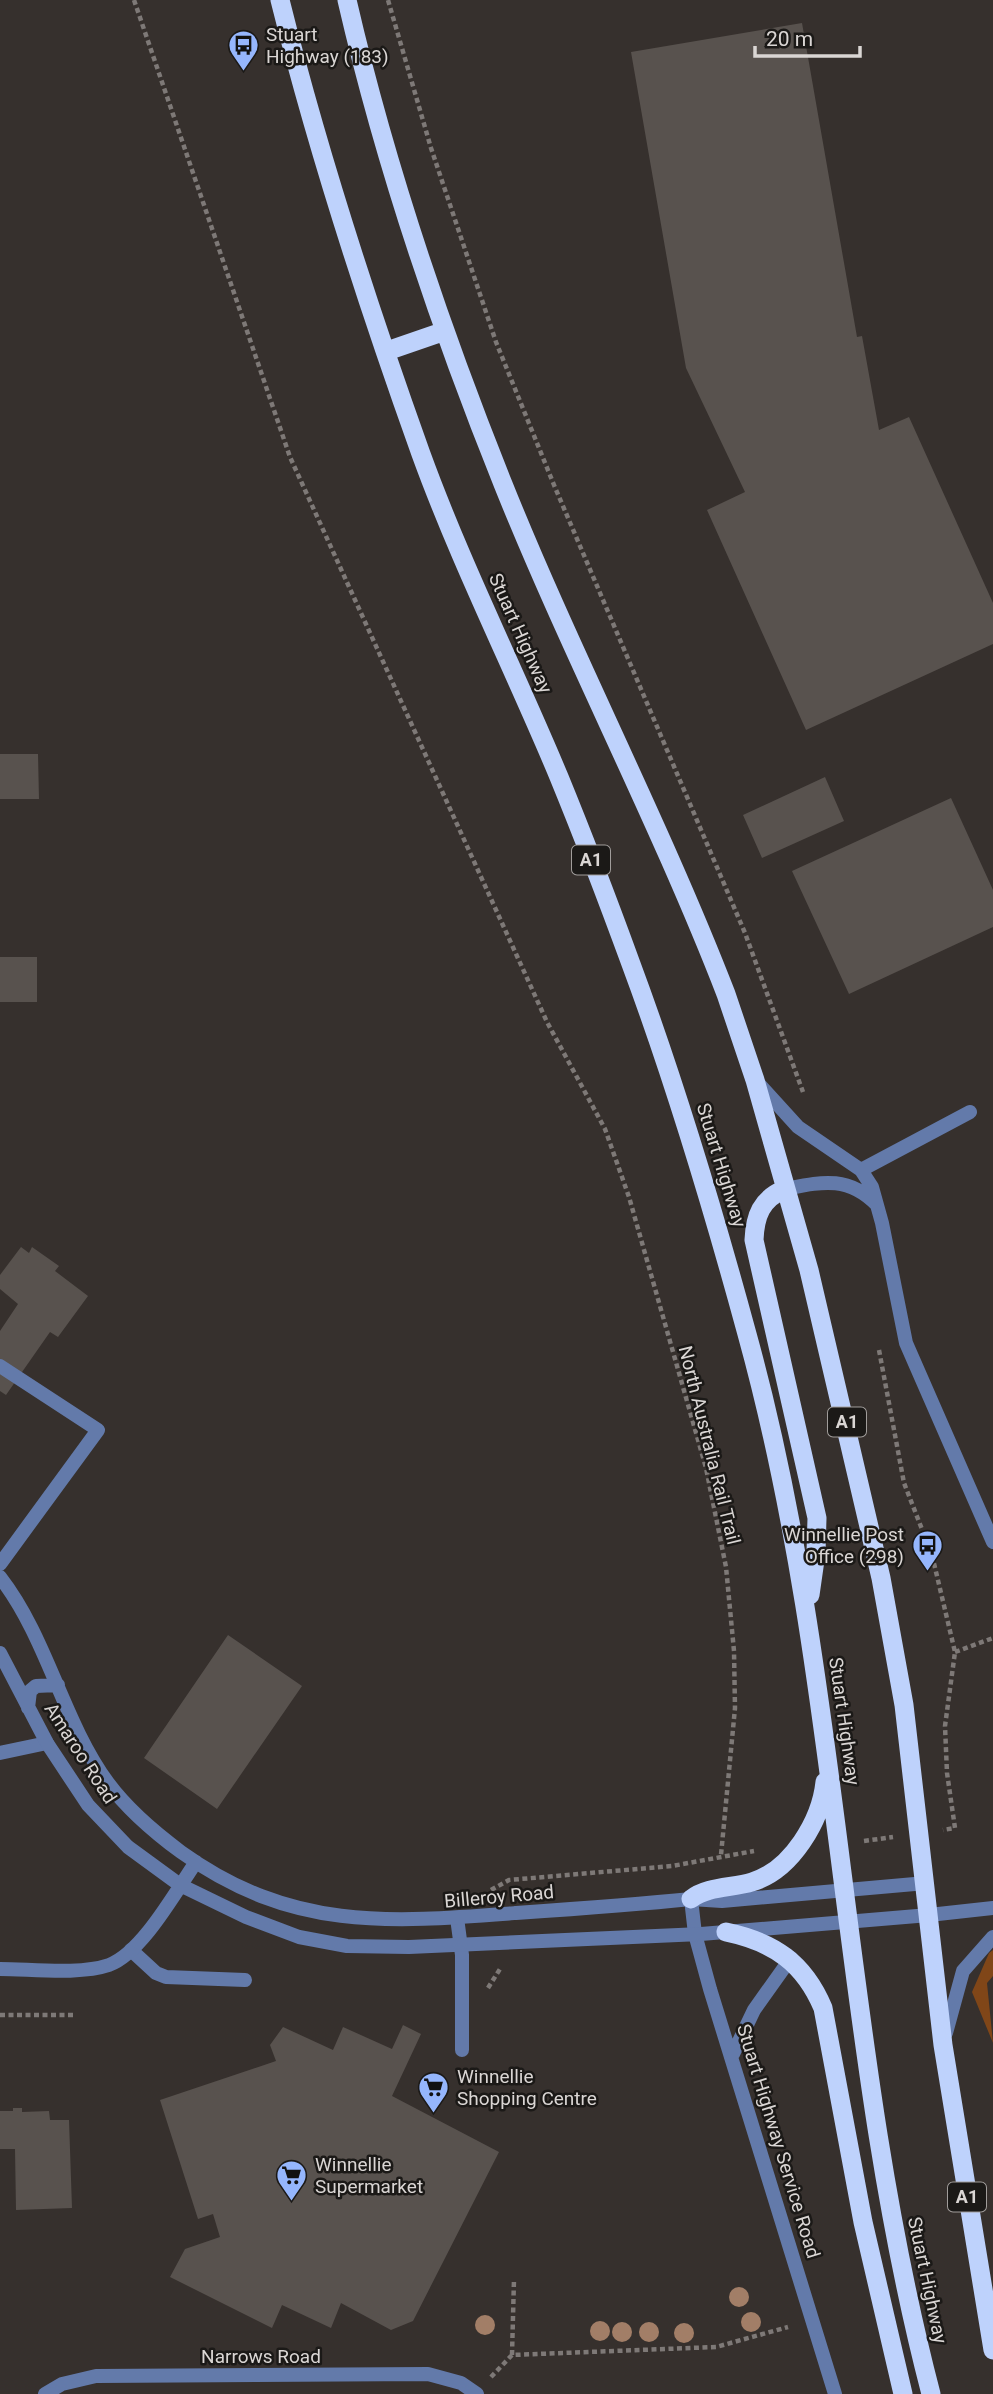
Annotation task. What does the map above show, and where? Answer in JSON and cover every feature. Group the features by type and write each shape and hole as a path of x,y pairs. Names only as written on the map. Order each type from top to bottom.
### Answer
{"highway":[{"name":"Stuart Highway","path":"280,0 345,228 421,454 559,779 671,1075 748,1335 778,1457 807,1606 861,2032 892,2218 931,2394"},
{"name":"A1","path":"347,0 376,118 445,331 503,484 712,958 755,1080 830,1352 881,1578 902,1693 943,2045 993,2350"},
{"path":"387,351 445,331"},
{"path":"785,1189 763,1203 756,1220 754,1240 817,1518 814,1575 807,1606"},
{"path":"691,1899 700,1893 761,1879 781,1864 808,1832 820,1808 826,1773 826,1743"},
{"path":"726,1932 752,1938 791,1958 813,1985 828,2022 866,2234 903,2394"}],"street":[{"path":"755,1080 798,1127 861,1170 872,1187 906,1343 993,1542"},
{"path":"861,1170 970,1112"},
{"path":"785,1189 830,1181 870,1198 878,1207"},
{"path":"0,1366 98,1430 0,1564"},
{"name":"Amaroo Road","path":"0,1577 45,1656 84,1744 108,1784 158,1835 196,1862"},
{"name":"Amaroo Road","path":"0,1653 47,1743 88,1805 109,1829 150,1866 180,1885"},
{"path":"28,1708 30,1691 36,1686 58,1685"},
{"path":"0,1753 47,1743"},
{"path":"0,1969 94,1968 117,1961 131,1950 196,1862"},
{"name":"Billeroy Road","path":"196,1862 236,1885 301,1911 373,1920 457,1918 691,1899 713,1902 926,1883"},
{"path":"180,1885 268,1926 326,1943 372,1948 695,1934 993,1908"},
{"name":"Stuart Highway Service Road","path":"691,1899 695,1934 835,2394"},
{"path":"457,1918 461,1945 462,2050"},
{"path":"943,2045 956,1988 963,1971 993,1937"},
{"path":"131,1950 156,1973 166,1977 245,1980"},
{"path":"733,2054 754,2010 791,1958"},
{"name":"Narrows Road","path":"46,2394 62,2384 96,2376 428,2374 445,2376 477,2393"}],"path":[{"name":"North Australia Rail Trail","path":"134,0 290,457 547,1022 605,1129 629,1198 706,1468 726,1567 734,1651 735,1708 721,1855 721,1888"},
{"path":"840,1851 857,1842 955,1828 945,1739 955,1652 993,1638"},
{"path":"483,1892 509,1880 672,1866 752,1850 781,1864"},
{"path":"462,2010 484,2008 492,1978 509,1963"},
{"path":"0,2015 75,2015"},
{"path":"477,2393 512,2355 514,2279"},
{"path":"786,2315 792,2340"},
{"path":"512,2355 716,2347 789,2327"}],"shaded area":[{"path":"993,1950 993,1976 987,1983 993,2043 972,1992 989,1953"}],"building":[{"path":"802,23 857,337 862,336 879,430 909,417 993,603 993,644 806,730 707,510 745,492 686,368 631,52"},
{"path":"0,754 38,754 39,799 0,799"},
{"path":"825,777 844,821 762,858 743,815"},
{"path":"951,798 993,890 993,927 849,994 792,871"},
{"path":"0,957 37,957 37,1002 0,1002"},
{"path":"21,1247 29,1253 32,1247 59,1266 55,1271 88,1296 58,1337 50,1332 6,1395 0,1391 0,1331 18,1304 0,1289 0,1275"},
{"path":"228,1635 302,1686 217,1809 144,1758"},
{"path":"403,2025 421,2034 392,2096 499,2152 413,2321 391,2330 341,2303 331,2328 282,2305 272,2328 170,2277 185,2249 220,2237 213,2214 198,2219 160,2100 276,2061 270,2045 283,2027 333,2050 343,2027 392,2049"},
{"path":"13,2108 22,2108 22,2112 49,2111 50,2120 69,2120 72,2208 16,2210 15,2149 0,2149 0,2111 13,2111"}],"place":[{"name":"Stuart Highway (183)","path":"243,72"},
{"name":"Winnellie Post Office (298)","path":"927,1572"},
{"name":"Winnellie Shopping Centre","path":"434,2114"},
{"name":"Winnellie Supermarket","path":"292,2202"}]}
